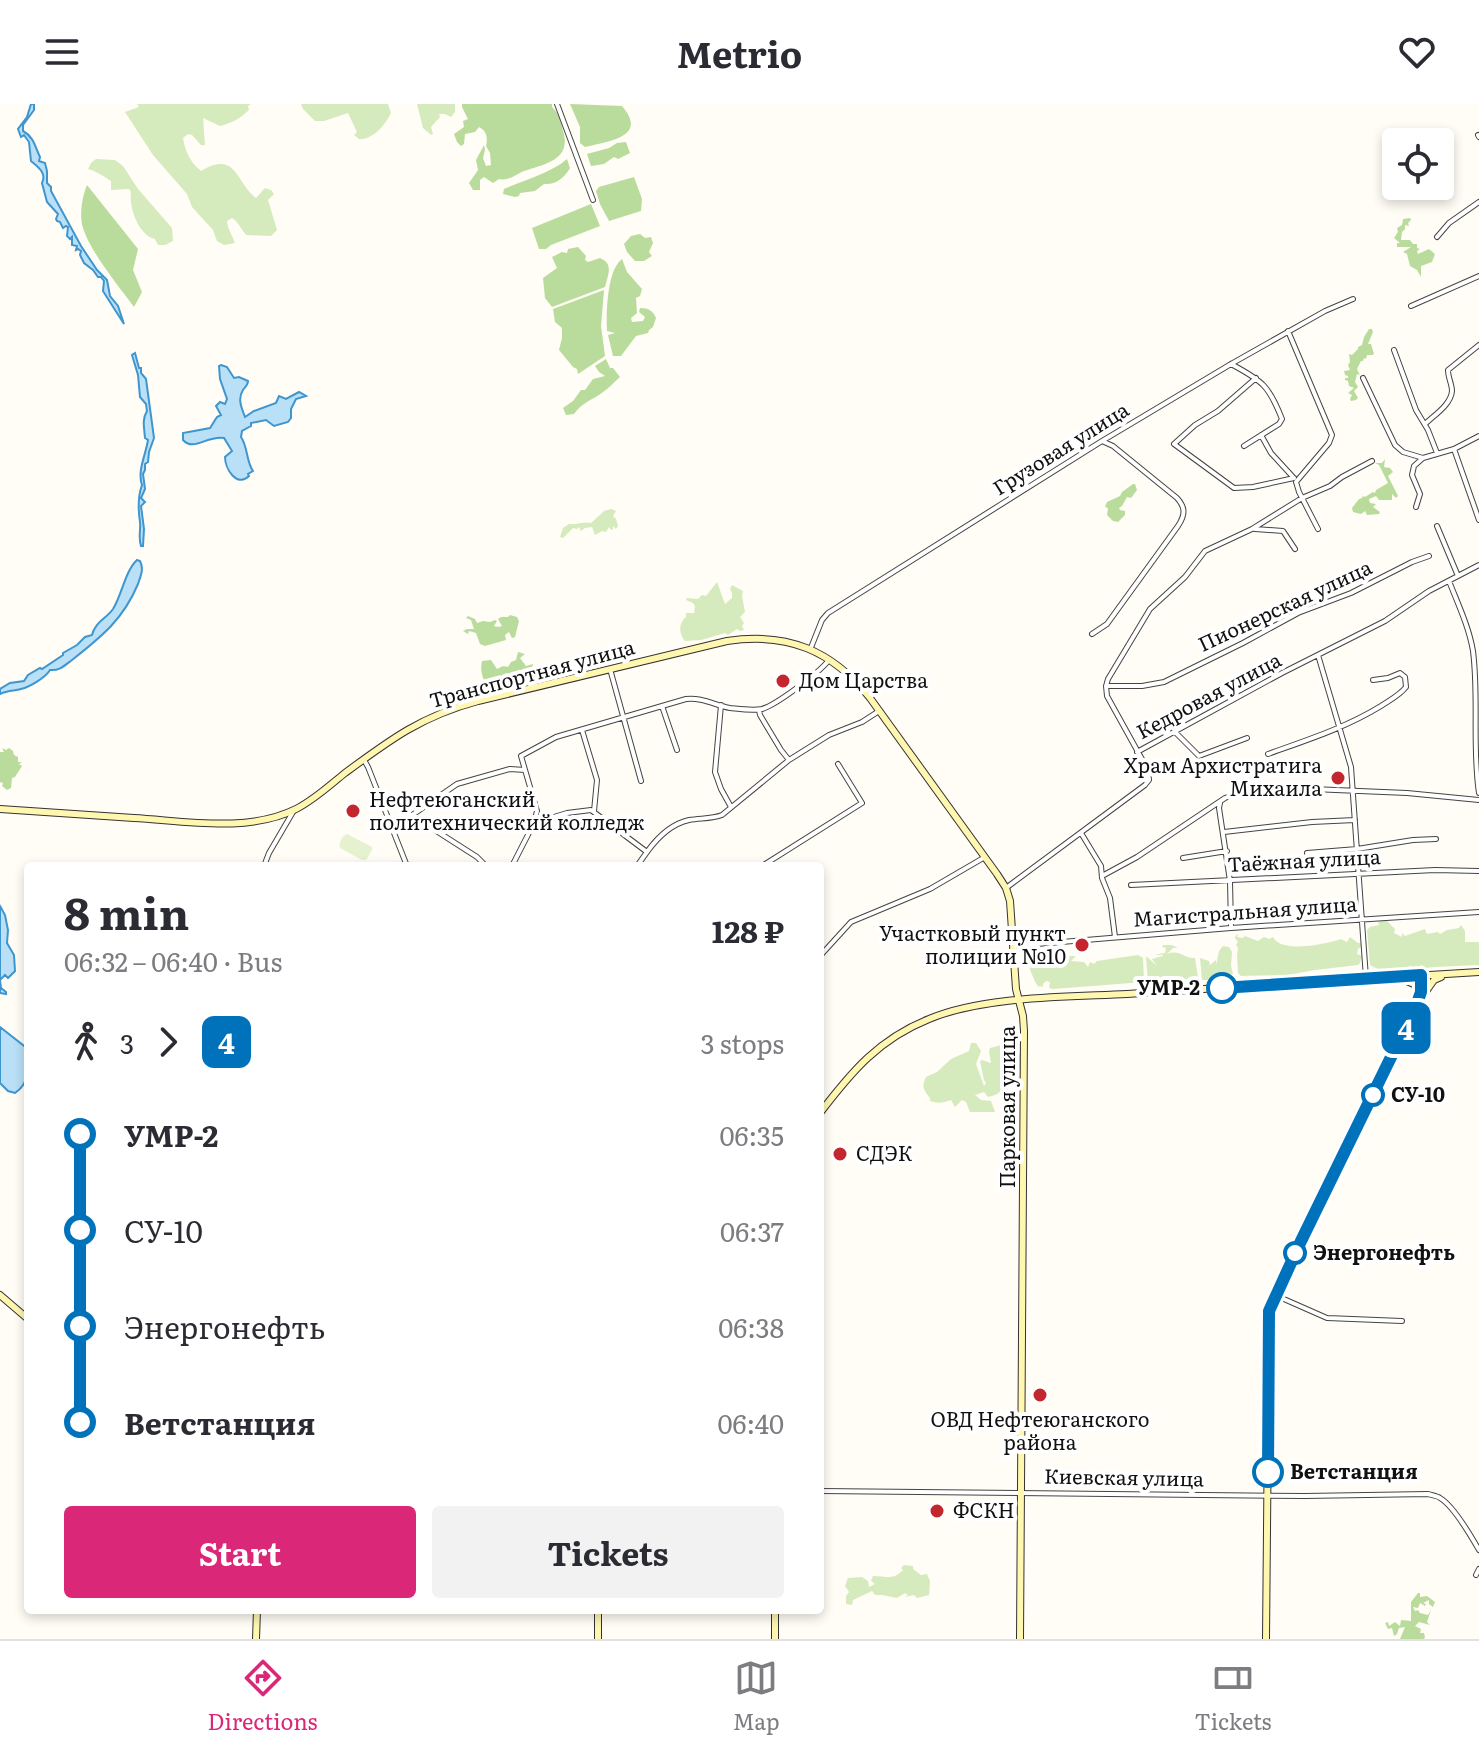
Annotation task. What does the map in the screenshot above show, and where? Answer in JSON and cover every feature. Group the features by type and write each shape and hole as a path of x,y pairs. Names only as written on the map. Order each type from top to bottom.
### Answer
{"main road":[{"name":"Транспортная улица","path":"0,809 218,823 255,822 295,809 408,728 439,712 727,641 780,640 810,650"},
{"name":"Парковая улица","path":"810,650 829,660 855,681 879,711 1006,888 1011,906 1016,989 1024,1024 1025,1095 1020,1639"},
{"path":"824,1108 862,1062 884,1043 911,1027 957,1009 1019,1001 1479,972"},
{"path":"1417,1003 1434,980 1451,974"},
{"path":"1266,1639 1269,1311 1417,1003 1421,992 1421,975"},
{"path":"1395,976 1416,985 1419,993 1417,1003"},
{"path":"0,1295 24,1316"},
{"path":"256,1639 257,1614"},
{"path":"598,1614 598,1639"},
{"path":"775,1614 775,1639"}],"street":[{"path":"557,104 593,200"},
{"path":"1437,237 1449,223 1479,202"},
{"path":"1411,306 1479,276"},
{"name":"Грузовая улица","path":"810,650 828,613 1102,441 1288,331 1353,299"},
{"path":"1256,378 1174,444 1234,488 1295,480 1332,437 1288,331"},
{"path":"1425,424 1449,399 1452,391 1448,370 1479,345"},
{"path":"1394,350 1409,395 1437,453"},
{"path":"1231,364 1263,383 1271,393 1282,419 1244,446"},
{"path":"1363,378 1395,445 1403,452 1423,458"},
{"path":"1261,435 1271,453 1295,480 1318,529"},
{"path":"1416,507 1420,494 1412,469 1423,458 1454,449 1479,436"},
{"path":"1092,634 1107,624 1178,526 1184,512 1177,498 1113,446 1102,441"},
{"path":"1454,449 1477,507 1479,520"},
{"path":"1137,752 1110,702 1106,686 1150,609 1185,577 1205,551 1252,529 1372,461"},
{"path":"1437,526 1458,576"},
{"path":"1252,529 1283,531 1295,549"},
{"name":"Пионерская улица","path":"1106,686 1150,686 1164,682 1298,613 1351,593 1429,556"},
{"name":"Кедровая улица","path":"1006,888 1148,782 1149,774 1137,752 1385,621 1429,591 1479,565"},
{"path":"1449,581 1471,641 1477,671 1476,768 1479,793"},
{"path":"1471,641 1479,637"},
{"path":"1318,655 1349,759 1366,978"},
{"path":"546,819 537,811 521,756 549,740 693,698 759,710 782,698 829,660"},
{"path":"610,669 641,781"},
{"path":"1268,754 1340,728 1384,704 1406,687 1405,677 1400,673 1373,680"},
{"path":"721,705 715,772 731,807"},
{"path":"662,706 677,750"},
{"path":"759,710 789,760"},
{"path":"640,862 658,838 679,824 722,815 789,760 829,735 862,722 879,711"},
{"path":"582,730 597,780 594,811"},
{"path":"1175,732 1199,756 1247,738"},
{"path":"364,760 405,862"},
{"path":"768,862 862,803 838,764"},
{"path":"392,829 457,784 514,768 525,770"},
{"path":"1102,876 1137,857 1221,801 1253,789 1407,793 1479,800"},
{"path":"1221,801 1219,808 1230,881 1231,928"},
{"path":"266,862 295,809"},
{"path":"514,862 537,811"},
{"path":"534,823 577,811 594,811 647,852"},
{"path":"412,815 482,862"},
{"path":"278,817 283,818 285,823"},
{"path":"1224,832 1355,820"},
{"path":"1081,833 1101,866 1110,898 1115,937"},
{"path":"1307,853 1436,839"},
{"path":"1183,858 1227,851"},
{"path":"824,952 851,922 930,889 985,857"},
{"name":"Таёжная улица","path":"1131,885 1435,870 1479,871"},
{"name":"Магистральная улица","path":"1013,946 1479,912"},
{"path":"1275,1295 1327,1318 1402,1321"},
{"name":"Киевская улица","path":"824,1491 1268,1496 1428,1494 1445,1502 1479,1550"},
{"path":"1476,1575 1479,1569"}],"green space":[{"path":"137,104 251,104 243,115 224,125 203,118 205,145 188,134 183,138 184,143 191,160 201,171 222,164 234,171 256,198 265,188 271,190 274,194 268,200 277,230 271,236 246,235 232,218 227,221 235,243 224,245 217,241 213,230 153,155 125,112 139,107"},
{"path":"301,104 388,104 391,113 374,134 359,139 354,135 357,132 348,113 315,121"},
{"path":"417,104 455,104 455,112 451,117 439,114 440,117 431,127 431,135 423,128"},
{"path":"462,104 552,104 561,124 564,148 555,159 509,178 493,183 484,177 480,180 480,190 473,190 469,183 478,170 476,160 484,145 486,166 491,165 490,153 486,135 479,127 475,132 465,134 464,144 461,146 457,142 454,134 464,127 463,121 468,119"},
{"path":"570,104 622,106 631,125 628,131 614,140 585,147 580,143 580,127"},
{"path":"626,142 630,153 591,166 587,154"},
{"path":"96,159 115,160 123,166 138,189 172,228 173,241 158,245 155,238 144,232 134,216 129,189 111,190 111,181 88,169"},
{"path":"567,159 570,168 556,182 515,197 503,194 504,189"},
{"path":"634,177 642,199 641,211 609,221 596,191 599,187"},
{"path":"87,185 138,249 133,270 142,292 134,307 98,258 83,228 82,206"},
{"path":"591,204 600,226 546,249 539,249 532,228"},
{"path":"1410,218 1401,240 1417,244 1420,249 1418,254 1429,249 1435,254 1432,262 1421,266 1421,277 1410,266 1407,254 1403,252 1411,247 1397,247 1400,243 1394,238 1403,219"},
{"path":"640,234 645,238 651,237 653,243 649,252 652,256 644,261 635,261 624,244 631,236"},
{"path":"578,247 588,262 600,258 607,263 609,270 605,287 552,307 545,298 543,278 557,268 552,257"},
{"path":"622,259 627,272 642,289 636,298 637,313 631,318 632,322 643,321 645,317 639,312 640,308 650,310 656,318 648,333 636,336 621,356 613,356 608,335 615,333 607,331 607,303 613,272"},
{"path":"604,290 601,326 605,356 578,374 559,350 562,328 555,322 553,309"},
{"path":"1369,329 1373,332 1368,344 1371,344 1374,354 1367,355 1357,369 1360,375 1357,374 1355,382 1358,387 1354,391 1358,398 1351,401 1352,395 1348,393 1354,388 1345,380 1348,376 1344,371 1350,370 1349,354 1352,355 1362,345"},
{"path":"606,359 620,377 574,414 566,415 563,408 581,390 585,390 593,379 605,376 595,366"},
{"path":"1385,459 1384,467 1393,472 1388,476 1398,496 1396,498 1392,494 1392,500 1379,500 1376,496 1369,499 1370,503 1376,504 1373,507 1379,514 1353,512 1352,508 1359,499 1375,493 1388,483 1375,463 1382,463"},
{"path":"1133,484 1137,490 1119,508 1125,511 1125,515 1118,522 1113,521 1107,515 1107,502 1120,496"},
{"path":"611,509 616,511 613,516 618,526 616,529 609,527 606,532 595,535 592,527 581,531 579,527 560,537 563,528 569,524 591,523"},
{"path":"717,582 725,604 732,598 732,585 743,591 745,612 740,617 744,630 685,641 681,626 686,613 694,613 695,606 687,598 706,596"},
{"path":"510,615 519,621 515,637 512,638 509,632 505,635 506,640 485,646 480,644 476,633 463,631 474,629 471,620 466,618 468,616 477,623 495,620 494,626 498,627 502,626 498,619"},
{"path":"518,652 525,654 520,658 526,666 533,664 532,669 488,685 482,674 482,661 491,660 497,669 508,667 516,660"},
{"path":"2,748 9,748 18,757 18,762 22,762 12,778 11,788 7,790 0,782"},
{"path":"347,834 372,847 366,860 340,848 341,840"},
{"path":"1386,920 1395,929 1394,933 1402,937 1402,933 1405,936 1425,929 1427,934 1440,934 1461,925 1465,931 1465,942 1479,942 1479,965 1425,968 1422,965 1390,970 1374,968 1370,965 1367,930"},
{"path":"1238,934 1237,937 1245,936 1258,941 1273,937 1285,945 1294,946 1341,939 1347,942 1350,937 1362,943 1357,954 1362,956 1358,965 1288,975 1241,976 1238,973 1238,942 1235,938"},
{"path":"1163,945 1178,948 1167,954 1195,958 1198,977 1148,983 1146,956 1157,966 1152,959 1163,956 1154,955 1165,953"},
{"path":"1223,946 1229,947 1232,952 1233,974 1221,977 1216,974 1215,978 1212,976 1202,980 1200,958 1209,961 1210,965 1216,960 1216,965"},
{"path":"1044,955 1065,958 1076,956 1071,961 1084,962 1088,967 1090,962 1094,964 1138,955 1143,958 1144,982 1053,989 1046,981 1043,987 1039,987 1026,958 1042,959"},
{"path":"971,1043 976,1043 981,1051 976,1064 984,1086 986,1083 980,1061 991,1063 990,1048 1001,1045 1010,1056 1015,1049 1022,1057 1020,1081 1016,1083 1010,1071 998,1094 988,1097 984,1092 975,1095 981,1100 991,1101 995,1112 970,1112 962,1100 955,1107 951,1100 940,1103 930,1101 924,1088 926,1077 951,1059 969,1051"},
{"path":"904,1565 913,1566 921,1575 927,1574 929,1595 905,1597 908,1595 905,1593 897,1598 875,1595 872,1591 853,1600 852,1605 846,1604 848,1578 862,1577 868,1581 869,1587 875,1584 871,1581 873,1576 896,1576"},
{"path":"1418,1593 1420,1597 1427,1596 1435,1602 1433,1607 1429,1600 1423,1603 1425,1606 1420,1603 1418,1608 1413,1607 1415,1611 1428,1615 1431,1610 1427,1622 1430,1625 1419,1622 1415,1626 1421,1629 1420,1633 1424,1633 1424,1639 1400,1639 1405,1627 1399,1628 1394,1636 1392,1628 1388,1629 1385,1623 1388,1622 1389,1626 1395,1622 1400,1626 1401,1620 1411,1621 1411,1602"}],"water":[{"path":"31,104 34,104 34,110 23,125 23,131 34,142 39,161 45,163 47,183 81,246 107,280 110,296 118,306 124,324 103,291 104,281 84,263 81,251 72,245 72,237 67,236 68,227 63,228 57,221 58,214 47,202 43,173 31,161 29,142 24,135 21,137 18,129 27,117"},
{"path":"135,353 146,379 154,438 143,474 143,546 140,540 139,503 141,468 148,440 145,438 144,423 147,411 140,397 132,355"},
{"path":"221,365 227,367 234,378 248,381 240,397 245,417 276,403 279,396 286,399 299,392 306,396 296,399 288,422 274,426 266,420 251,423 242,431 241,437 253,471 240,480 232,476 227,467 225,457 232,451 224,438 196,444 183,440 183,433 210,428 221,415 216,406 220,402 225,404 227,399 220,379"},
{"path":"137,560 142,569 132,597 102,635 57,670 50,670 29,686 0,694 0,689 10,683 24,681 28,675 92,635 113,609 129,570"},
{"path":"0,906 5,915 7,943 14,955 15,971 8,978 5,975 0,980"},
{"path":"0,1027 24,1046 24,1084 15,1093 0,1083"}],"bus line":[{"name":"4","path":"1222,988 1421,975 1422,982 1420,997 1402,1037 1269,1311 1268,1472"}],"place":[{"name":"Дом Царства","path":"783,681"},
{"name":"Храм Архистратига Михаила","path":"1338,778"},
{"name":"Нефтеюганский политехнический колледж","path":"353,811"},
{"name":"Участковый пункт полиции №10","path":"1082,945"},
{"name":"УМР-2","path":"1222,988"},
{"name":"СУ-10","path":"1373,1095"},
{"name":"СДЭК","path":"840,1154"},
{"name":"Энергонефть","path":"1295,1253"},
{"name":"ОВД Нефтеюганского района","path":"1040,1395"},
{"name":"Ветстанция","path":"1268,1472"},
{"name":"ФСКН","path":"937,1511"}]}
